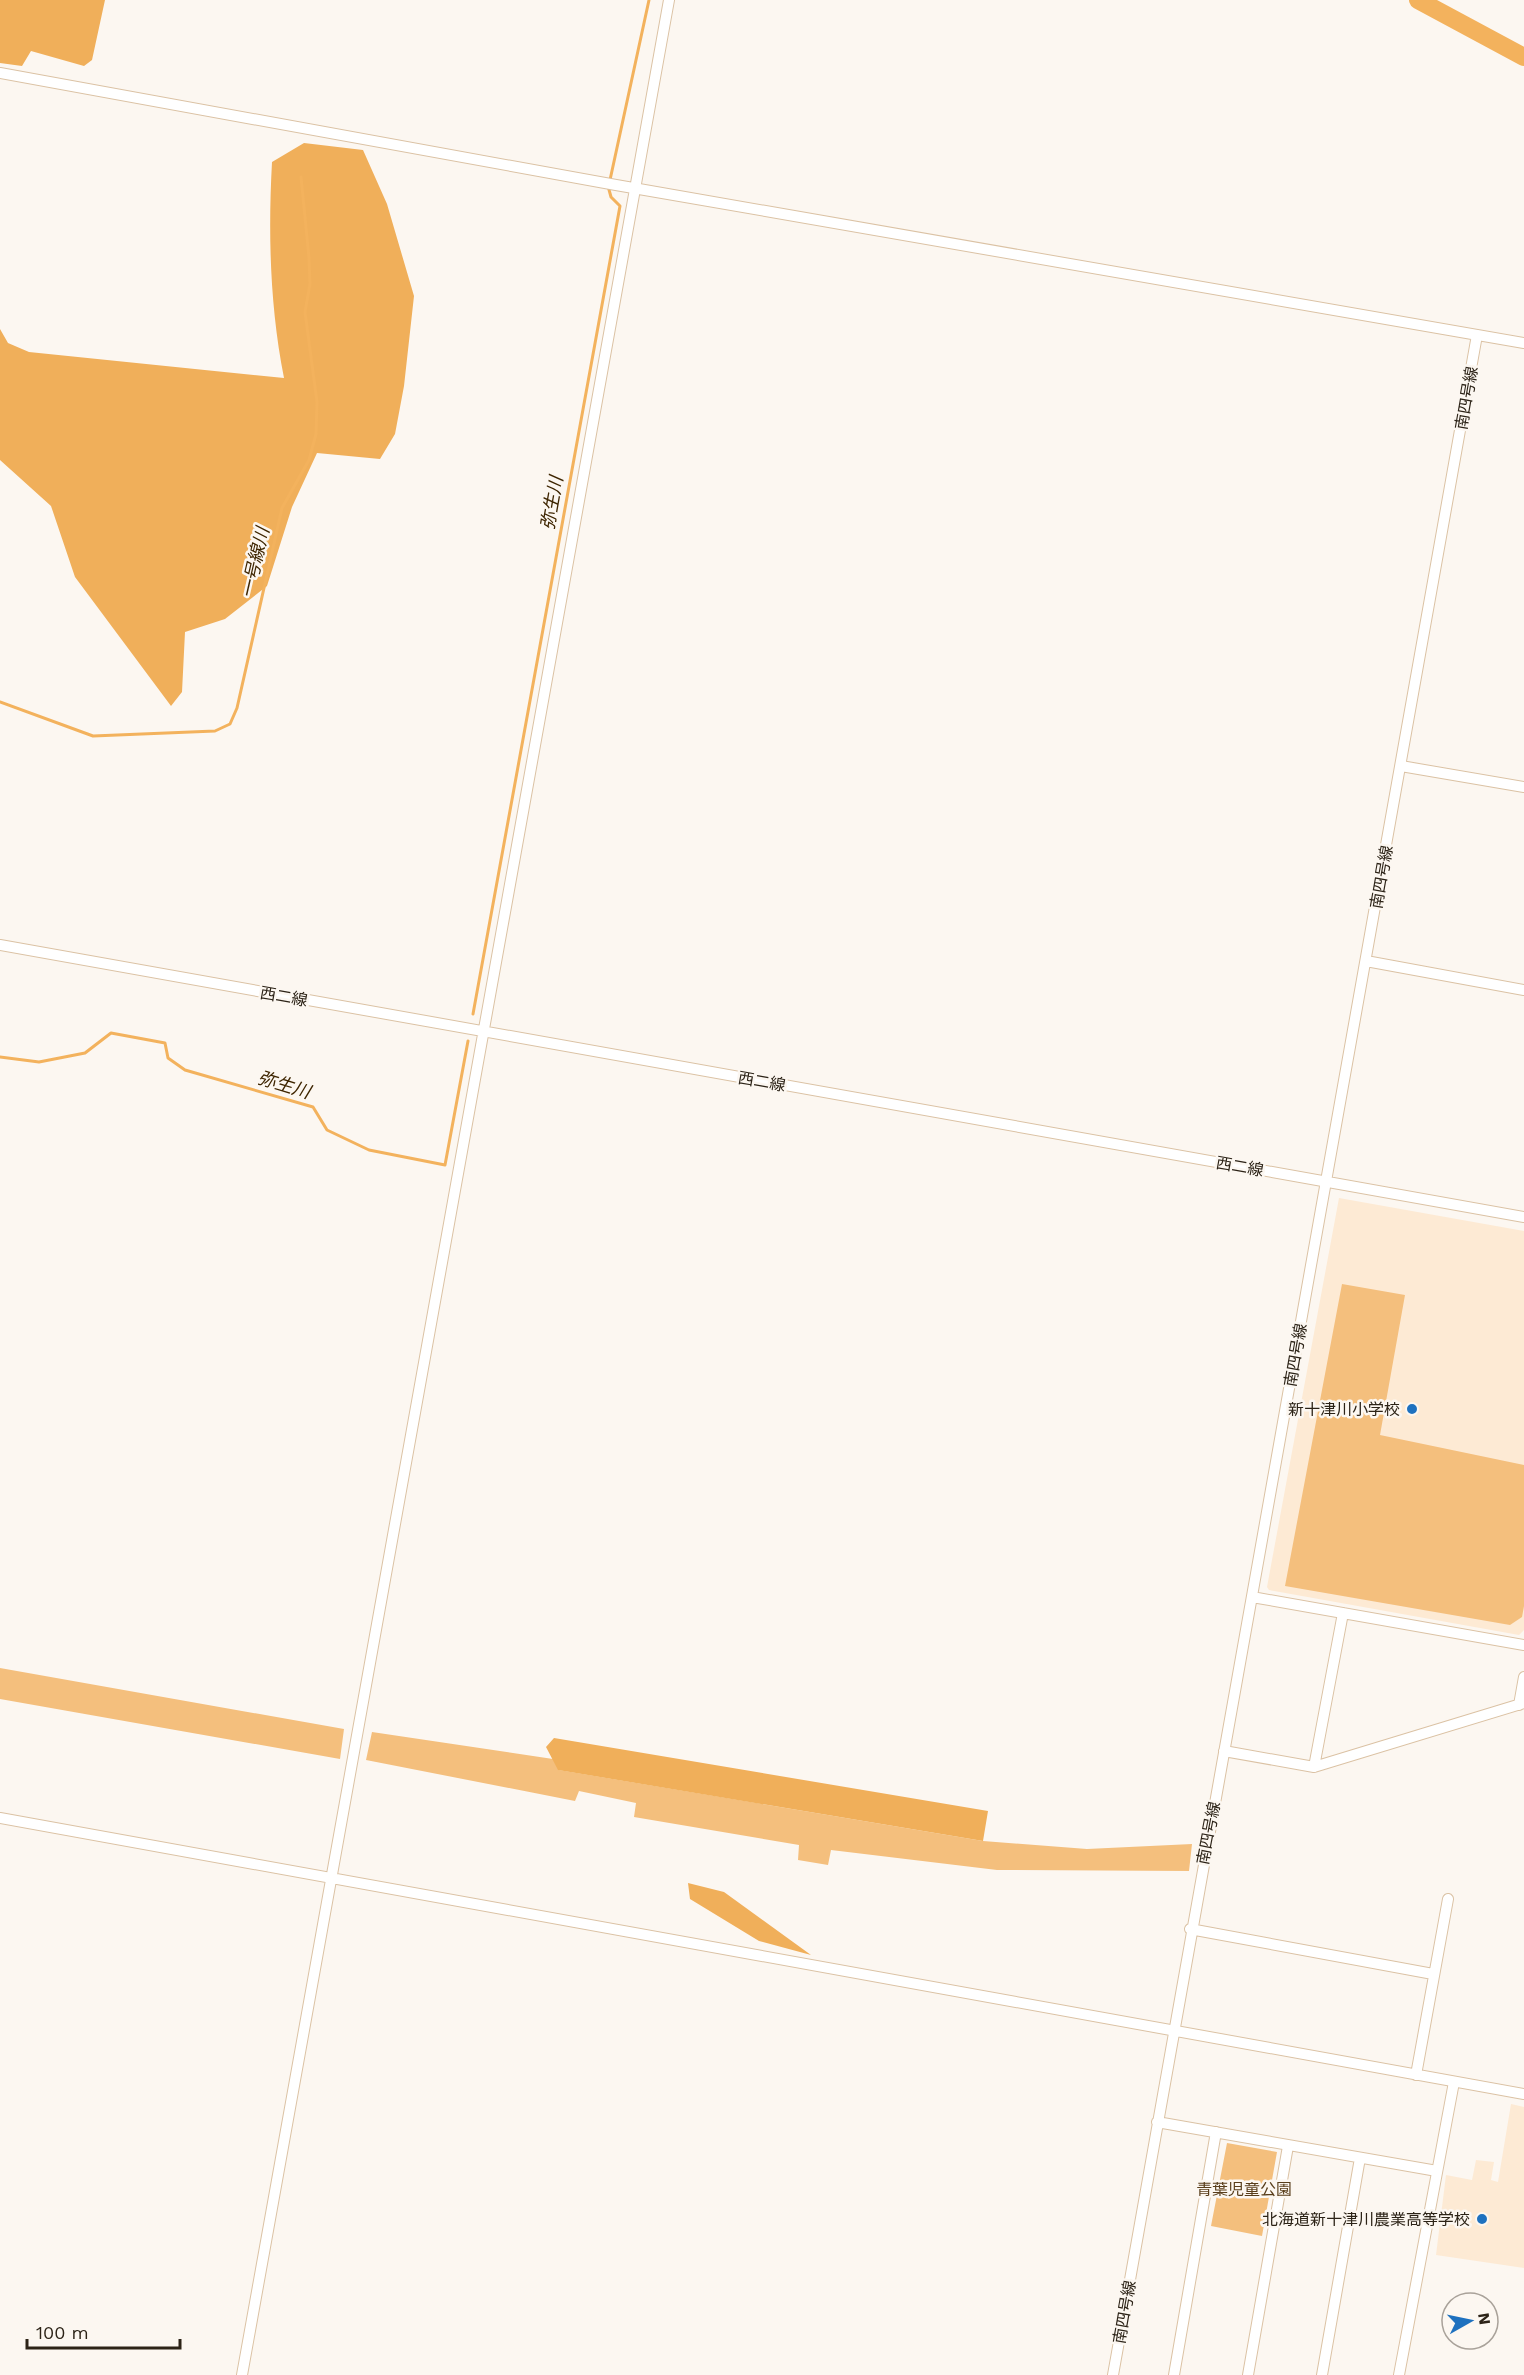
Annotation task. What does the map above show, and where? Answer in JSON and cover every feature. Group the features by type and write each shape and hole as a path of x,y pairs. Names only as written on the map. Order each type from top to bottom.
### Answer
{"street":[{"path":"242,2375 481,1031 669,0"},
{"path":"0,73 604,183 1524,343"},
{"name":"南四号線","path":"1113,2375 1190,1929 1252,1596 1477,335"},
{"path":"1401,766 1524,788"},
{"name":"西二線","path":"0,945 1524,1217"},
{"path":"1366,961 1524,990"},
{"path":"1252,1596 1524,1645"},
{"path":"1314,1767 1343,1613"},
{"path":"1224,1751 1314,1767 1522,1704 1524,1677"},
{"path":"0,1818 1524,2094"},
{"path":"1416,2075 1448,1899"},
{"path":"1190,1929 1433,1974"},
{"path":"1399,2375 1454,2082"},
{"path":"1157,2122 1437,2171"},
{"path":"1174,2375 1216,2132"},
{"path":"1248,2375 1288,2146"},
{"path":"1322,2375 1360,2158"}],"shaded area":[{"path":"0,0 105,0 92,60 84,66 31,51 22,66 0,63"},
{"path":"304,143 363,150 387,204 414,296 404,386 395,434 380,459 317,453 292,507 267,586 225,619 185,632 182,692 171,706 75,577 51,506 0,460 0,329 8,343 29,352 284,378 271,271 272,162"},
{"name":"新十津川小学校","path":"1339,1198 1524,1231 1524,1630 1519,1635 1269,1590 1267,1587"},
{"path":"554,1738 988,1811 983,1841 558,1770 546,1747"},
{"path":"688,1883 724,1892 811,1955 759,1941 690,1899"},
{"name":"北海道新十津川農業高等学校","path":"1511,2104 1524,2107 1524,2268 1436,2255 1446,2175 1472,2180 1476,2160 1494,2162 1491,2180 1498,2182"}],"green space":[{"path":"1342,1284 1405,1295 1380,1435 1524,1465 1524,1606 1522,1617 1510,1625 1285,1586"},
{"path":"0,1668 344,1729 340,1759 0,1699"},
{"path":"372,1732 553,1759 559,1770 983,1841 1087,1849 1192,1844 1189,1871 997,1870 831,1850 828,1865 798,1860 799,1845 634,1817 636,1803 579,1791 575,1801 366,1760"},
{"name":"青葉児童公園","path":"1227,2143 1277,2152 1262,2236 1211,2226"}],"waterway":[{"name":"弥生川","path":"610,180 649,0"},
{"path":"1418,0 1524,57"},
{"name":"一号線川","path":"0,702 93,736 215,731 230,724 237,708 282,508 309,460 316,434 317,402 305,312 310,284 301,177"},
{"name":"弥生川","path":"473,1014 620,206 611,197 608,186"},
{"name":"弥生川","path":"0,1057 39,1062 85,1053 111,1033 165,1043 168,1058 185,1070 313,1107 327,1130 369,1150 445,1165 468,1041"}],"place":[{"name":"新十津川小学校","path":"1412,1409"},
{"name":"北海道新十津川農業高等学校","path":"1482,2219"}]}
